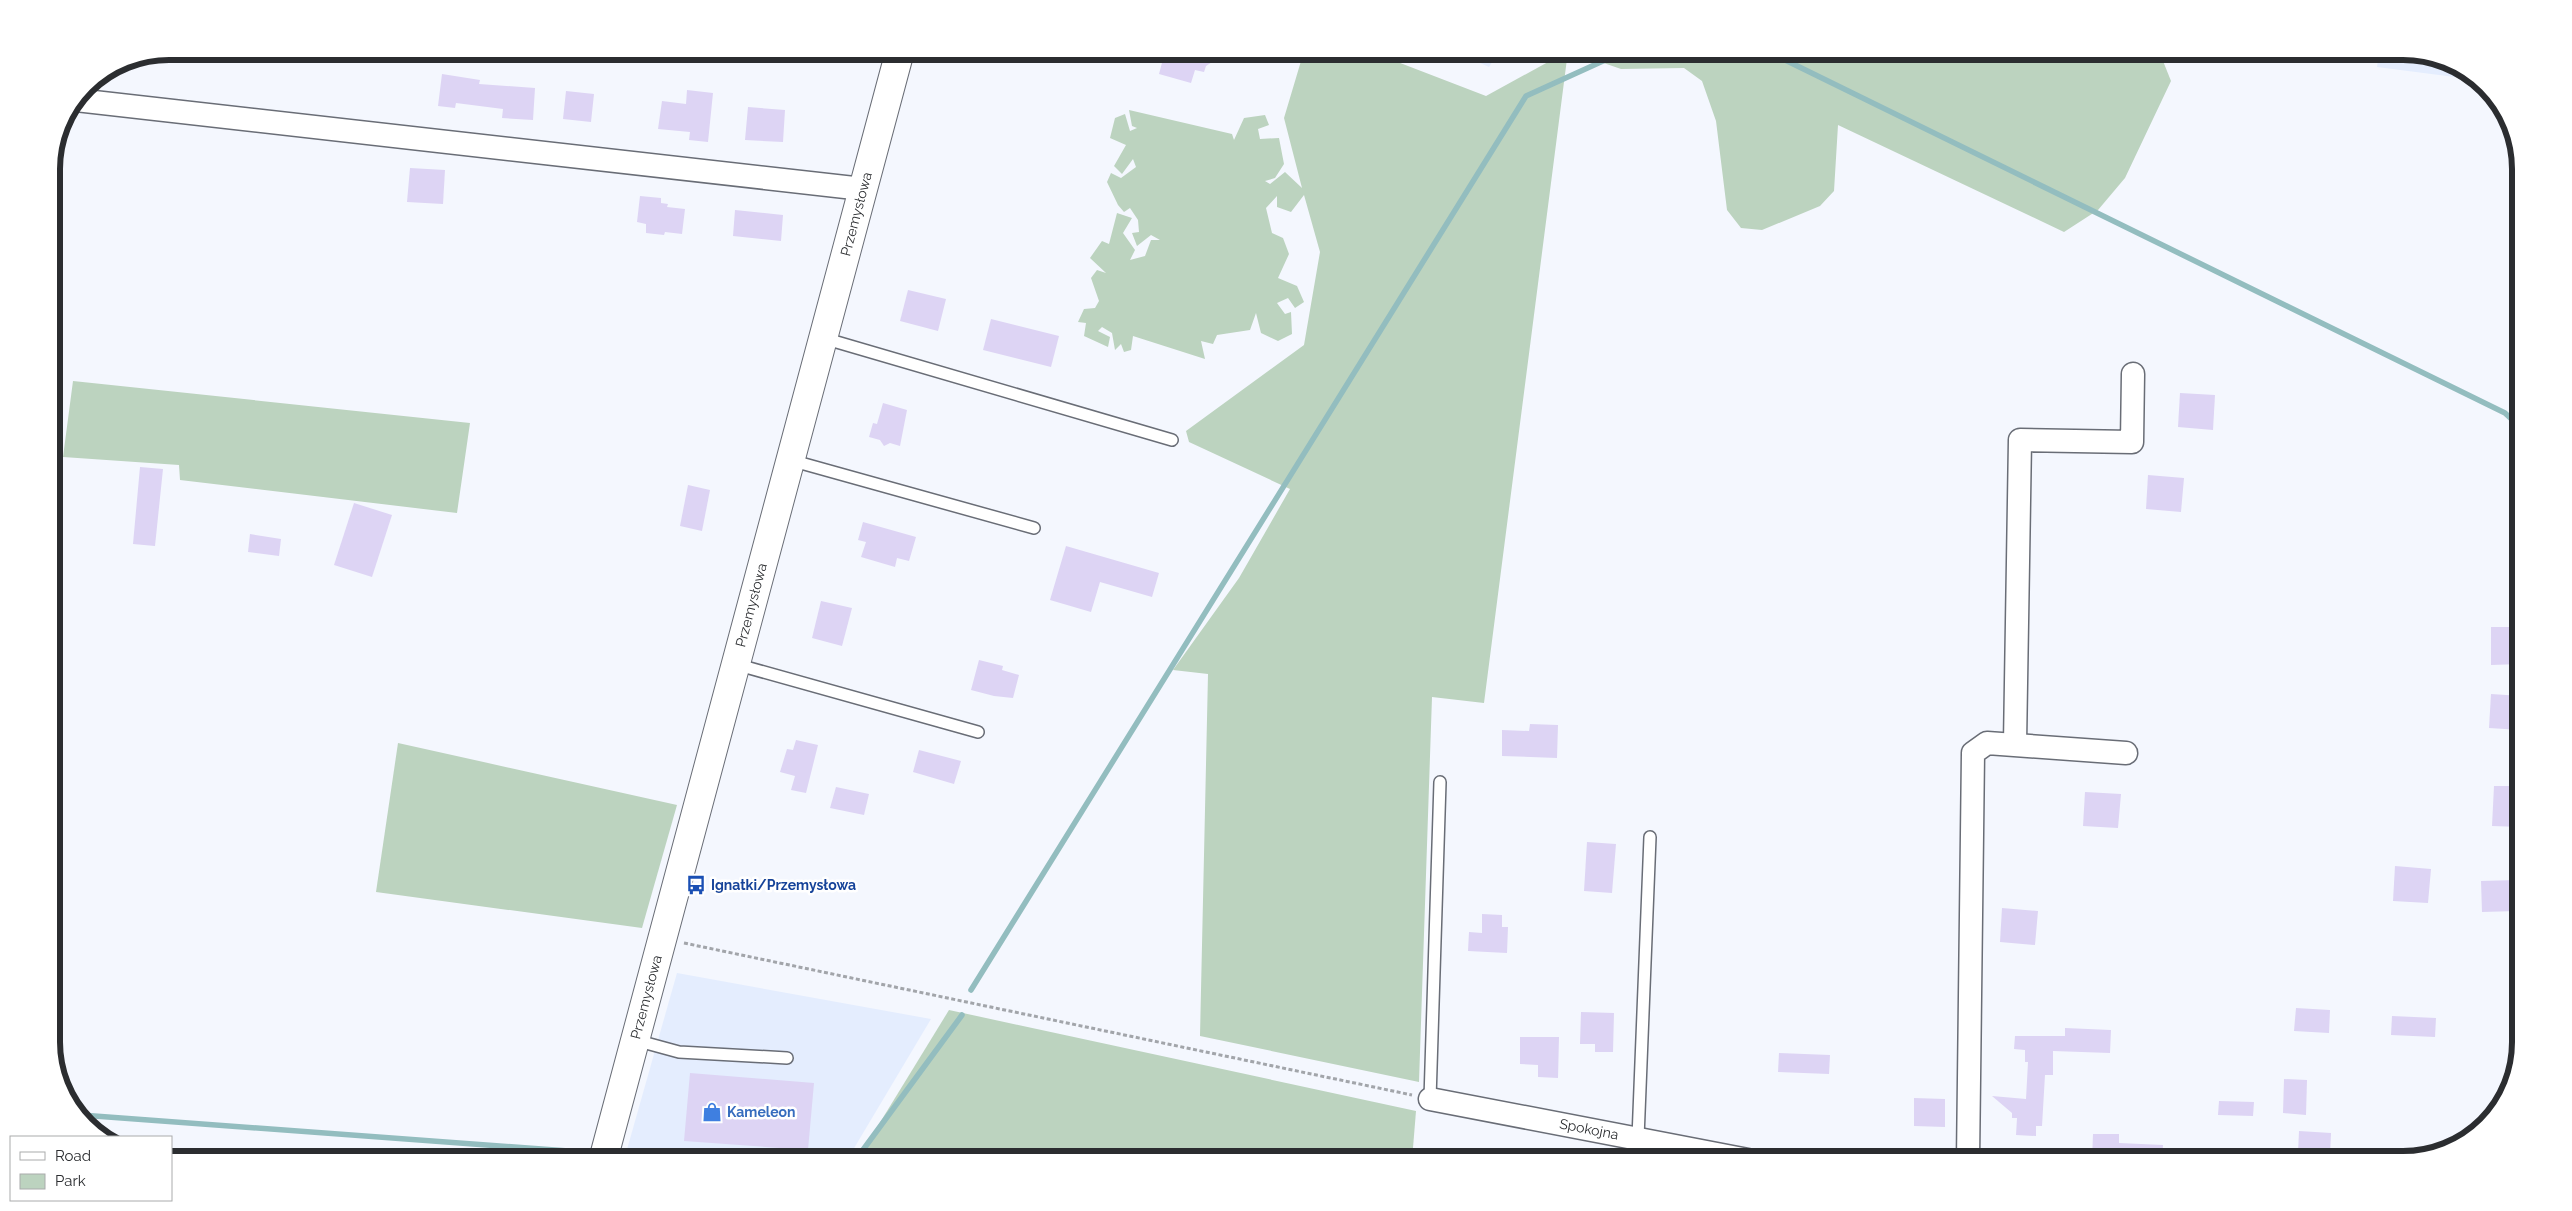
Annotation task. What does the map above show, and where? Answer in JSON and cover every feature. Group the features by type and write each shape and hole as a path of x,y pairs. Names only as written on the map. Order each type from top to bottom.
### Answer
{"street":[{"name":"Przemysłowa","path":"605,1151 898,60"},
{"path":"84,101 863,189"},
{"path":"2015,744 2020,440 2132,442 2133,374"},
{"path":"1968,1151 1973,753 1987,743 2126,753"},
{"name":"Spokojna","path":"1430,1099 1703,1151"}],"lane":[{"path":"823,338 1172,440"},
{"path":"790,460 1034,528"},
{"path":"735,664 978,732"},
{"path":"1430,1099 1440,782"},
{"path":"1638,1138 1650,837"},
{"path":"634,1040 679,1052 787,1058"}],"path":[{"path":"661,939 1430,1099"}],"shaded area":[{"path":"1474,60 1493,60 1489,67"},
{"path":"2378,60 2410,60 2445,68 2461,78 2377,67"},
{"path":"677,973 931,1019 852,1151 627,1151"}],"green space":[{"path":"1301,60 1392,60 1486,96 1552,60 1567,60 1484,703 1432,697 1419,1082 1200,1036 1208,674 1173,670 1239,578 1290,489 1189,442 1186,431 1304,345 1320,252 1304,195 1291,212 1277,207 1277,196 1266,208 1272,233 1283,238 1289,254 1278,278 1297,286 1304,302 1295,308 1288,298 1277,303 1285,314 1291,312 1292,334 1278,341 1261,333 1256,313 1250,330 1217,335 1213,344 1201,341 1205,359 1133,336 1131,350 1124,352 1121,344 1115,350 1112,333 1102,327 1098,331 1110,337 1108,347 1084,336 1086,323 1078,322 1084,309 1095,308 1099,301 1091,278 1097,270 1106,273 1090,258 1102,241 1109,244 1117,213 1132,218 1123,233 1135,250 1130,260 1145,256 1151,240 1160,240 1151,235 1137,246 1132,233 1139,232 1138,220 1130,208 1124,212 1118,205 1107,182 1111,173 1121,178 1136,167 1133,159 1122,174 1114,166 1126,145 1110,138 1115,118 1125,114 1130,131 1137,128 1132,126 1129,110 1232,134 1234,140 1244,118 1265,115 1269,125 1258,129 1260,139 1279,138 1284,164 1275,178 1265,181 1270,184 1285,172 1302,188 1284,118"},
{"path":"1595,60 2163,60 2171,81 2125,178 2098,210 2064,232 1838,125 1834,191 1820,206 1762,230 1741,228 1727,210 1716,121 1702,81 1684,68 1621,69"},
{"path":"73,381 470,423 457,513 180,480 179,465 63,457"},
{"path":"398,743 677,805 642,928 376,892"},
{"path":"949,1010 1416,1111 1413,1151 863,1151"}],"building":[{"path":"1163,60 1215,60 1206,66 1204,72 1195,70 1191,83 1159,74"},
{"path":"442,74 480,80 479,84 535,88 533,120 502,118 503,109 456,103 455,108 438,106"},
{"path":"687,90 713,93 708,142 689,140 690,132 658,129 662,101 686,104"},
{"path":"566,91 594,94 591,122 563,119"},
{"path":"748,107 785,110 783,142 745,140"},
{"path":"410,168 445,170 443,204 407,202"},
{"path":"640,196 661,198 661,203 668,204 667,207 685,209 682,234 665,232 664,235 646,233 646,224 637,222"},
{"path":"735,210 783,215 781,241 733,236"},
{"path":"908,290 946,299 938,331 900,321"},
{"path":"991,319 1059,336 1051,367 983,350"},
{"path":"2180,393 2215,395 2213,430 2178,427"},
{"path":"883,403 907,410 900,446 890,443 884,446 880,440 869,437 873,423 877,424"},
{"path":"140,467 163,469 155,546 133,544"},
{"path":"2148,475 2184,478 2181,512 2146,509"},
{"path":"688,485 710,490 702,531 680,526"},
{"path":"354,503 392,515 372,577 334,565"},
{"path":"863,522 916,537 909,561 897,558 895,567 861,557 866,542 858,540"},
{"path":"250,534 281,539 279,556 248,552"},
{"path":"1066,546 1159,573 1152,597 1100,582 1091,612 1050,600"},
{"path":"821,601 852,608 842,646 812,638"},
{"path":"2491,627 2512,627 2512,664 2491,665"},
{"path":"979,660 1003,666 1002,670 1019,675 1013,698 994,696 971,690"},
{"path":"2491,694 2512,695 2512,729 2489,728"},
{"path":"1530,724 1558,725 1557,758 1502,756 1502,730 1529,731"},
{"path":"796,740 818,745 806,793 791,790 795,776 780,772 787,749 793,750"},
{"path":"919,750 961,761 954,784 913,772"},
{"path":"2494,786 2512,786 2512,827 2492,826"},
{"path":"836,787 869,794 864,815 830,808"},
{"path":"2085,792 2121,794 2118,828 2083,826"},
{"path":"1587,842 1616,844 1612,893 1584,891"},
{"path":"2395,866 2431,869 2428,903 2393,901"},
{"path":"2512,880 2512,911 2482,912 2481,881"},
{"path":"2002,908 2038,911 2035,945 2000,942"},
{"path":"1482,914 1502,915 1502,927 1508,927 1507,953 1468,951 1469,932 1482,933"},
{"path":"2296,1008 2330,1010 2329,1033 2294,1031"},
{"path":"1581,1012 1614,1013 1613,1052 1595,1052 1595,1044 1580,1044"},
{"path":"2392,1016 2436,1018 2435,1037 2391,1035"},
{"path":"2065,1028 2111,1030 2110,1053 2053,1051 2053,1075 2045,1075 2042,1126 2036,1126 2036,1136 2016,1135 2017,1118 2012,1118 2012,1113 1992,1096 2026,1099 2028,1062 2025,1062 2025,1050 2014,1049 2015,1036 2065,1036"},
{"path":"1520,1037 1559,1037 1558,1078 1538,1077 1538,1065 1520,1064"},
{"path":"1779,1053 1830,1055 1829,1074 1778,1072"},
{"path":"690,1073 814,1083 808,1150 684,1141"},
{"path":"2284,1079 2307,1080 2306,1115 2283,1113"},
{"path":"1914,1098 1945,1099 1945,1127 1914,1126"},
{"path":"2219,1101 2254,1102 2253,1116 2218,1115"},
{"path":"2299,1131 2331,1133 2330,1151 2298,1151"},
{"path":"2093,1134 2119,1134 2119,1143 2163,1145 2163,1151 2092,1151"}],"waterway":[{"path":"971,990 1526,96 1605,60"},
{"path":"1785,60 2505,413 2512,420"},
{"path":"862,1151 962,1015"},
{"path":"89,1116 568,1151"}],"place":[{"name":"Ignatki/Przemysłowa","path":"696,885"},
{"name":"Kameleon","path":"712,1112"}]}
